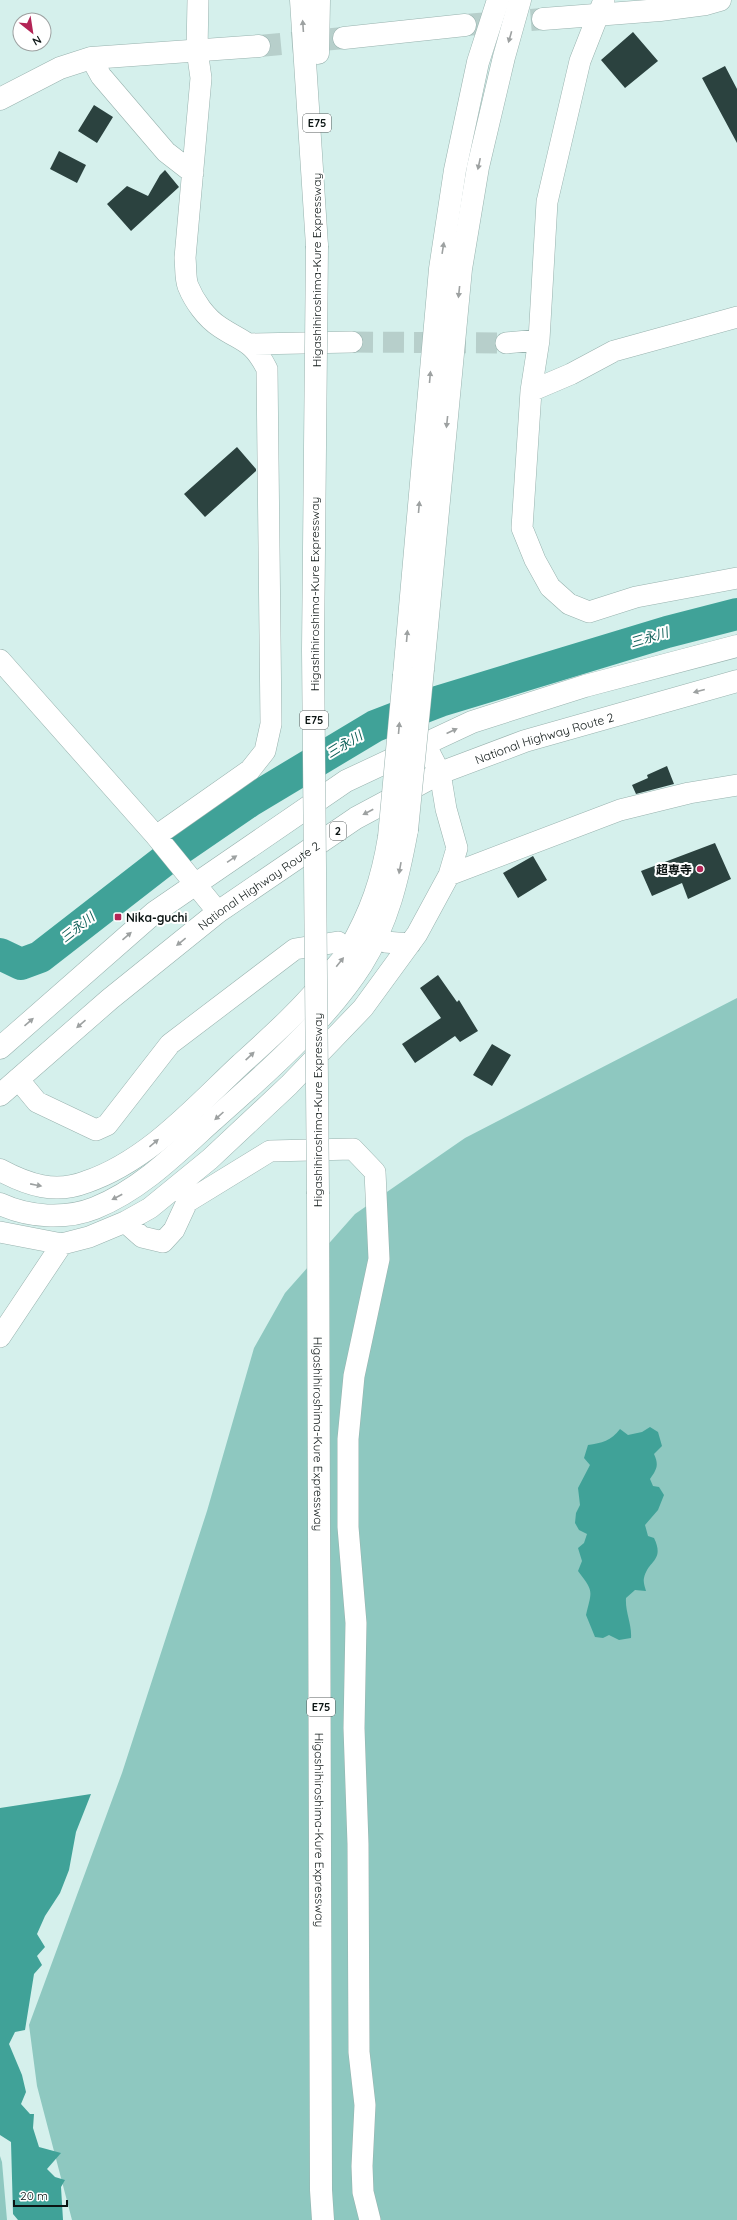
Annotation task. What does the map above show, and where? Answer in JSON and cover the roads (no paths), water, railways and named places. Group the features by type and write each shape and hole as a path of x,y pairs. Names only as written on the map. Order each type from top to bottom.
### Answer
{"main road":[{"path":"301,0 317,246"},
{"name":"Higashihiroshima-Kure Expressway","path":"319,0 313,650 318,1194 323,2220"},
{"path":"0,1204 34,1214 62,1216 94,1209 123,1194 158,1170 248,1090 334,1004 362,964 386,918 399,876 398,834 413,672 440,269 455,170 478,62 498,0"},
{"path":"413,672 462,269 478,168 504,57 520,0"},
{"path":"543,19 602,7 660,10 706,4 720,0"},
{"path":"344,38 464,25"},
{"path":"0,99 60,68 92,58 259,46"},
{"path":"0,1048 155,912 194,884 346,782 472,722 585,686 737,646"},
{"name":"National Highway Route 2","path":"0,1094 110,998 218,912 356,818 440,773 517,744 560,730 737,681"},
{"path":"0,1170 25,1183 54,1188 85,1183 116,1170 145,1150 176,1124 298,1012 348,951 369,910 398,834"}],"street":[{"path":"156,836 250,770 265,751 271,724 266,369 258,353 249,344 219,326 202,310 188,285 185,258 201,78 197,50 198,0"},
{"path":"602,7 580,61 547,202 539,340 531,392 522,528 535,560 550,587 569,604 589,612 636,597 737,578"},
{"path":"92,58 101,76 166,152 193,173"},
{"path":"531,392 572,374 614,351 737,317"},
{"path":"506,343 539,340"},
{"path":"249,344 352,342"},
{"path":"0,660 156,836 218,912"},
{"path":"0,1232 62,1244 89,1237 125,1222 150,1208 210,1159 289,1085 363,1008 410,944 449,875 457,848 446,809 440,773 425,744"},
{"path":"449,875 620,810 689,794 737,785"},
{"path":"18,1079 37,1102 96,1130 107,1125 170,1044 295,949 338,942"},
{"path":"385,942 410,944"},
{"path":"125,1222 142,1237 163,1242 174,1230 187,1202 270,1151 353,1149 375,1172 379,1259 354,1376 348,1439 348,1527 356,1624 354,1728 358,1837 359,2052 365,2105 362,2166 363,2192 370,2220"},
{"path":"0,1337 62,1244"}],"waterway":[{"name":"三永川","path":"0,954 21,964 40,957 174,853 250,801 375,726 440,701 667,632 737,614"}],"tunnel":[{"path":"465,25 543,19"},
{"path":"259,46 344,38"},
{"path":"352,342 506,343"}],"place":[{"name":"超専寺","path":"700,869"},
{"name":"Nika-guchi","path":"118,917"}]}
